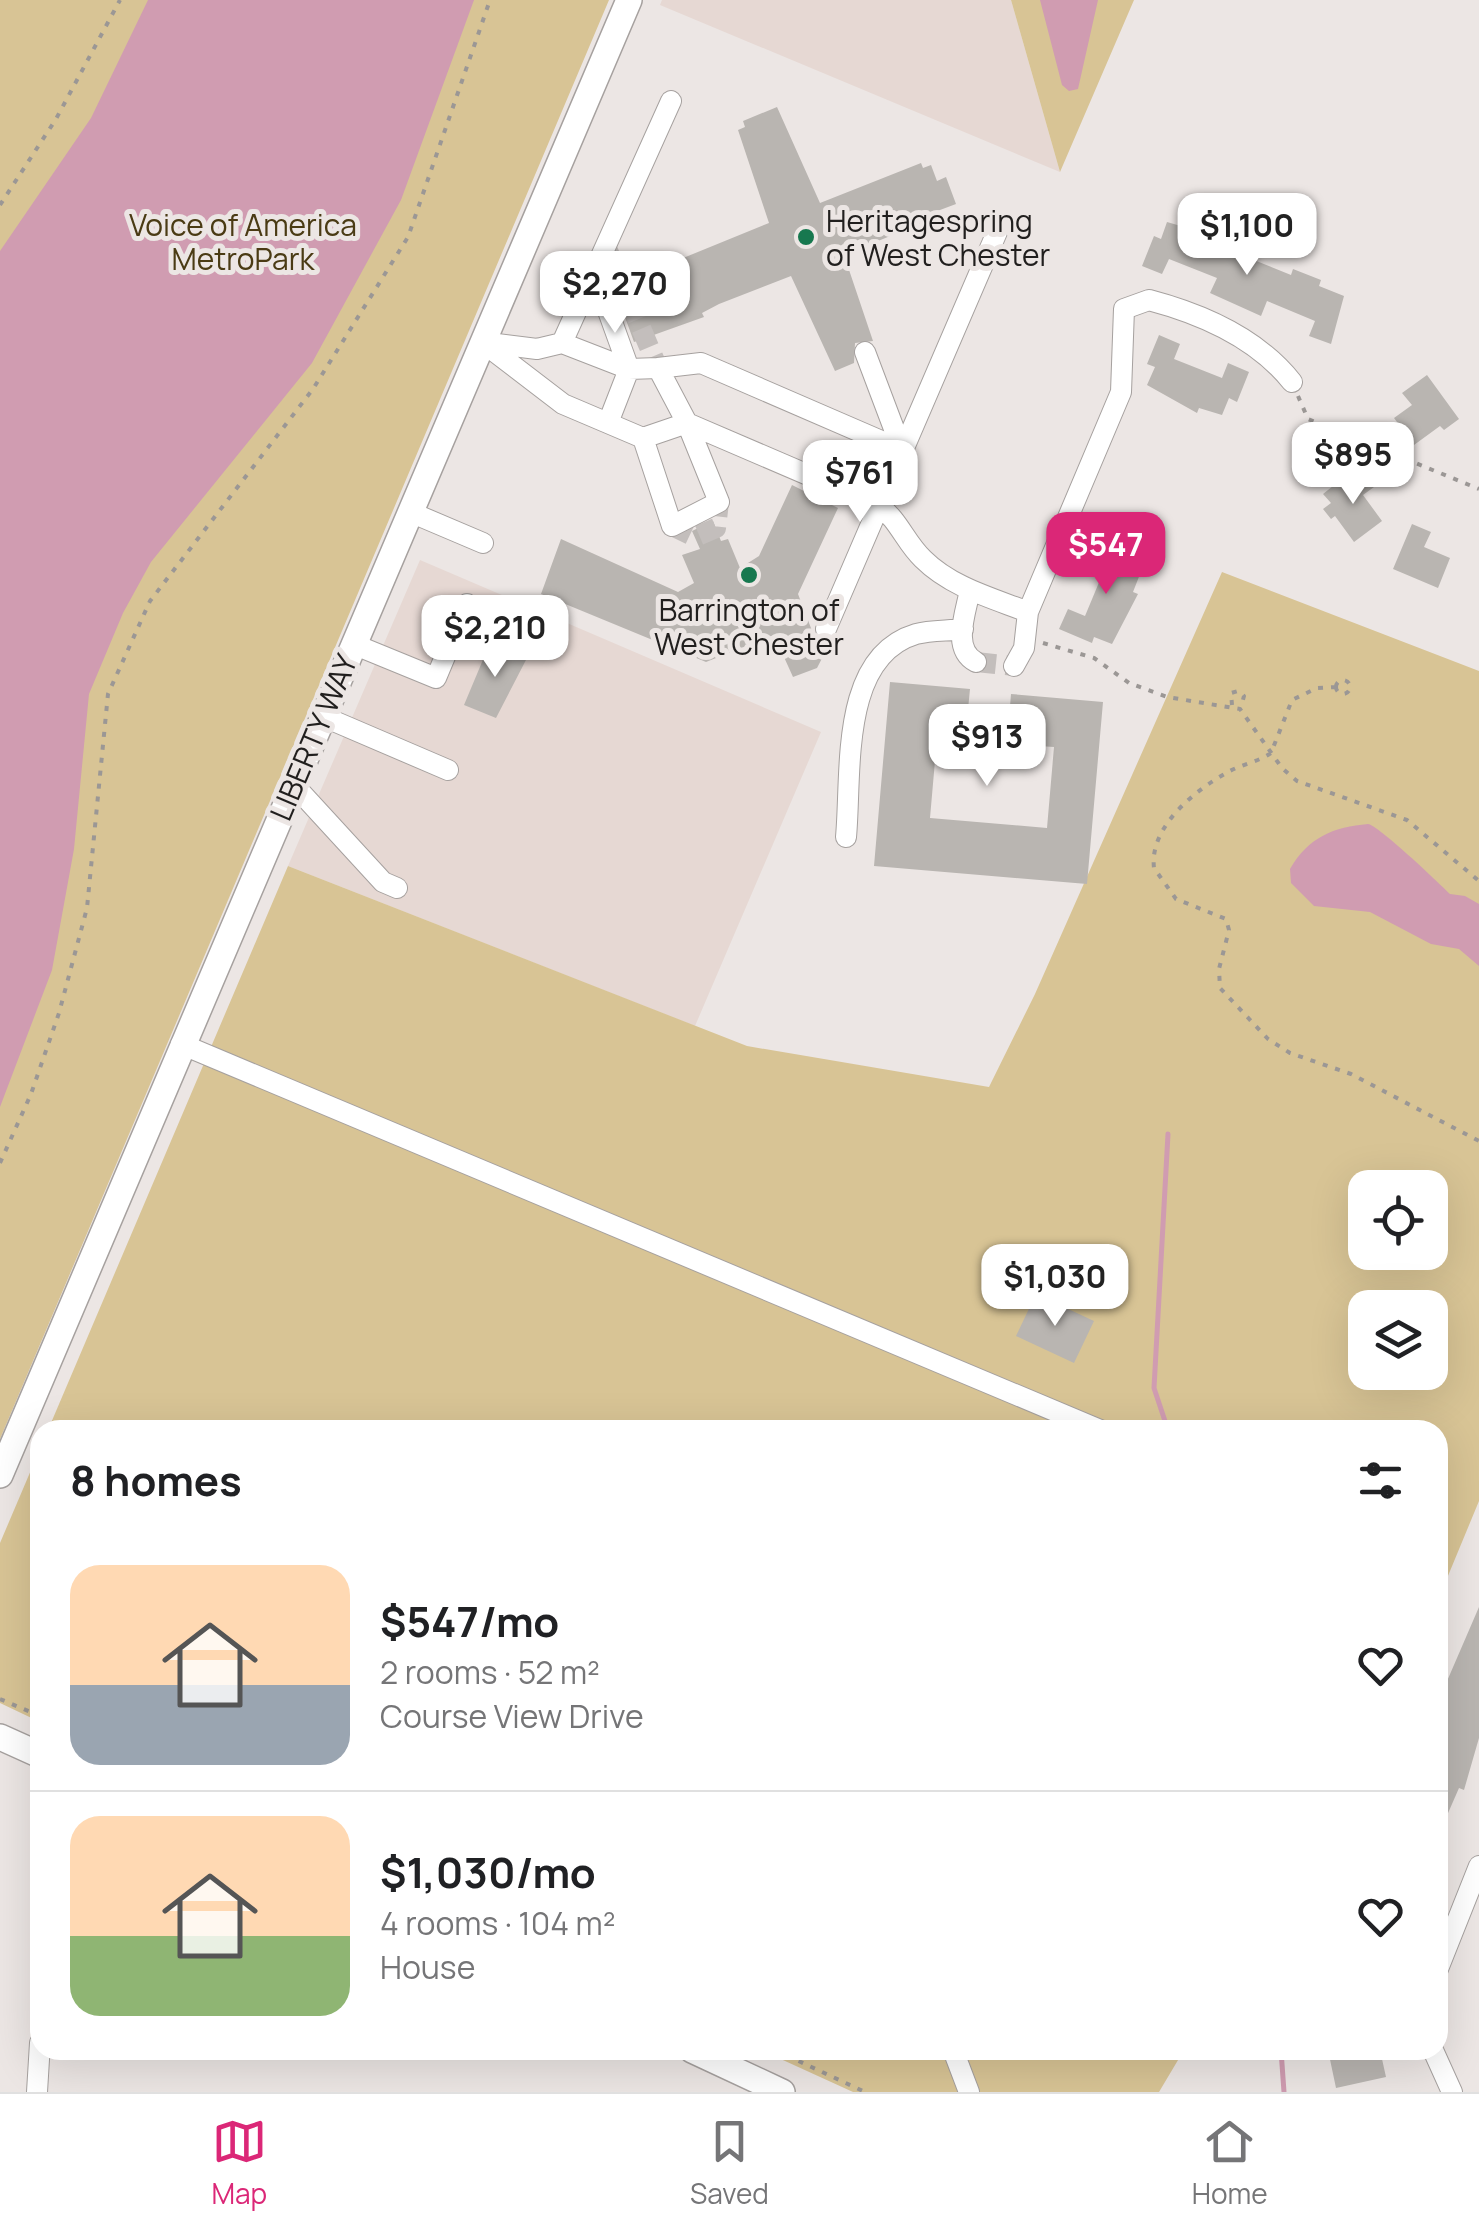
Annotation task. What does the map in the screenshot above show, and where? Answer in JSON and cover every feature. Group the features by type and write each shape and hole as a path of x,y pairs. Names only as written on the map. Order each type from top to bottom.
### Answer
{"main road":[{"name":"LIBERTY WAY","path":"0,1474 629,0"},
{"path":"0,1737 30,1750"},
{"path":"713,2060 782,2092"}],"street":[{"path":"562,343 671,101"},
{"path":"826,629 997,232"},
{"path":"594,272 629,369 608,423"},
{"path":"1014,666 1024,648 1028,612 1121,392 1120,318 1131,304 1158,302 1250,342 1275,360 1292,382"},
{"path":"482,342 537,349 562,343 629,369 701,363 902,450"},
{"path":"482,342 563,404 643,438 688,423 878,505 899,524 922,559 970,590 1028,612"},
{"path":"865,352 902,450"},
{"path":"643,438 672,526 719,502 688,423 658,368"},
{"path":"410,512 483,542"},
{"path":"970,590 961,643 968,658 976,662"},
{"path":"353,644 436,678 467,604"},
{"path":"846,837 858,699 871,669 886,649 916,634 963,629"},
{"path":"322,716 448,770"},
{"path":"293,784 383,882 397,888"},
{"path":"182,1044 1070,1420"},
{"path":"1448,1944 1479,1866"},
{"path":"37,2092 39,2060"},
{"path":"957,2060 970,2092"},
{"path":"1438,2060 1452,2092"}],"path":[{"path":"0,204 56,119 120,0"},
{"path":"0,1162 54,1029 87,908 108,694 150,601 314,389 408,237 490,0"},
{"path":"1292,382 1308,419 1479,489"},
{"path":"1028,612 1045,647 1094,658 1129,682 1166,697 1240,709 1282,768 1314,790 1401,818 1479,881"},
{"path":"1336,687 1316,688 1292,700 1272,753 1213,781 1166,825 1153,858 1158,879 1184,904 1226,919 1229,930 1219,969 1220,988 1268,1039 1290,1053 1351,1074 1479,1142"},
{"path":"1232,705 1231,693 1238,690 1244,696 1240,709"},
{"path":"0,1699 30,1712"},
{"path":"796,2060 864,2092"}],"shaded area":[{"path":"148,0 474,0 401,200 312,363 151,562 123,613 89,694 74,849 52,970 0,1107 0,251 91,118"},
{"path":"662,0 1011,0 1060,172 660,5"},
{"path":"1040,0 1098,0 1078,89 1069,91 1062,85"},
{"path":"420,560 821,732 695,1026 288,866"},
{"path":"1368,824 1395,843 1450,894 1479,904 1479,966 1459,949 1431,944 1370,912 1314,906 1291,883 1290,869 1314,841 1333,831"}],"green space":[{"name":"Voice of America MetroPark","path":"0,0 609,0 0,1439"},
{"path":"1011,0 1134,0 1060,172"},
{"path":"1222,572 1479,671 1479,1501 1448,1576 1448,1420 52,1420 288,866 747,1046 989,1087 1035,994"},
{"path":"30,1472 30,1717 0,1703 0,1543"},
{"path":"783,2060 1178,2060 1159,2092 853,2092"}],"building":[{"name":"Heritagespring of West Chester","path":"777,107 820,203 921,163 923,168 931,165 937,181 946,177 956,204 932,213 934,218 844,255 873,341 855,343 854,363 835,371 791,276 719,304 702,313 704,317 634,342 617,295 643,285 639,276 769,223 738,130 745,127 743,121"},
{"path":"1167,222 1222,238 1220,243 1244,256 1291,275 1293,269 1321,280 1319,286 1344,296 1331,344 1309,336 1315,321 1267,301 1261,316 1210,293 1217,278 1169,259 1162,274 1142,266 1154,236 1161,239"},
{"path":"1159,335 1180,344 1174,359 1222,378 1228,363 1249,372 1237,402 1229,398 1222,415 1199,408 1197,413 1147,385 1155,367 1147,364"},
{"path":"1427,375 1459,419 1444,430 1440,426 1414,445 1394,418 1412,405 1402,393"},
{"path":"1363,472 1374,487 1363,495 1382,521 1354,542 1335,516 1331,519 1323,509 1331,503 1323,494 1338,482 1342,488"},
{"name":"Barrington of West Chester","path":"792,485 838,508 798,594 814,636 831,641 817,668 793,677 774,635 706,662 541,594 561,539 678,592 694,583 682,555 700,549 692,531 713,521 721,541 728,539 740,568 759,556"},
{"path":"1412,524 1431,532 1424,547 1450,558 1438,588 1393,569"},
{"path":"1097,540 1127,552 1123,561 1142,569 1133,592 1138,594 1112,644 1094,637 1092,643 1059,629 1068,609 1085,616 1105,568 1088,561"},
{"path":"490,643 527,658 496,718 464,705"},
{"path":"890,682 970,689 965,740 937,738 930,818 1047,828 1054,747 1007,744 1011,694 1103,702 1087,884 874,866"},
{"path":"1036,1294 1094,1321 1074,1363 1016,1336"},
{"path":"1479,1607 1479,1738 1464,1790 1459,1788 1448,1813 1448,1679"},
{"path":"1330,2060 1382,2060 1386,2077 1336,2088"}],"waterway":[{"path":"1165,1420 1154,1388 1168,1134"},
{"path":"1282,2060 1284,2092"}],"tunnel":[{"path":"606,246 658,368"},
{"path":"672,526 695,537 716,528 719,502"},
{"path":"976,662 1014,666"}],"place":[{"name":"Heritagespring of West Chester","path":"806,237"},
{"name":"Barrington of West Chester","path":"749,575"}]}
